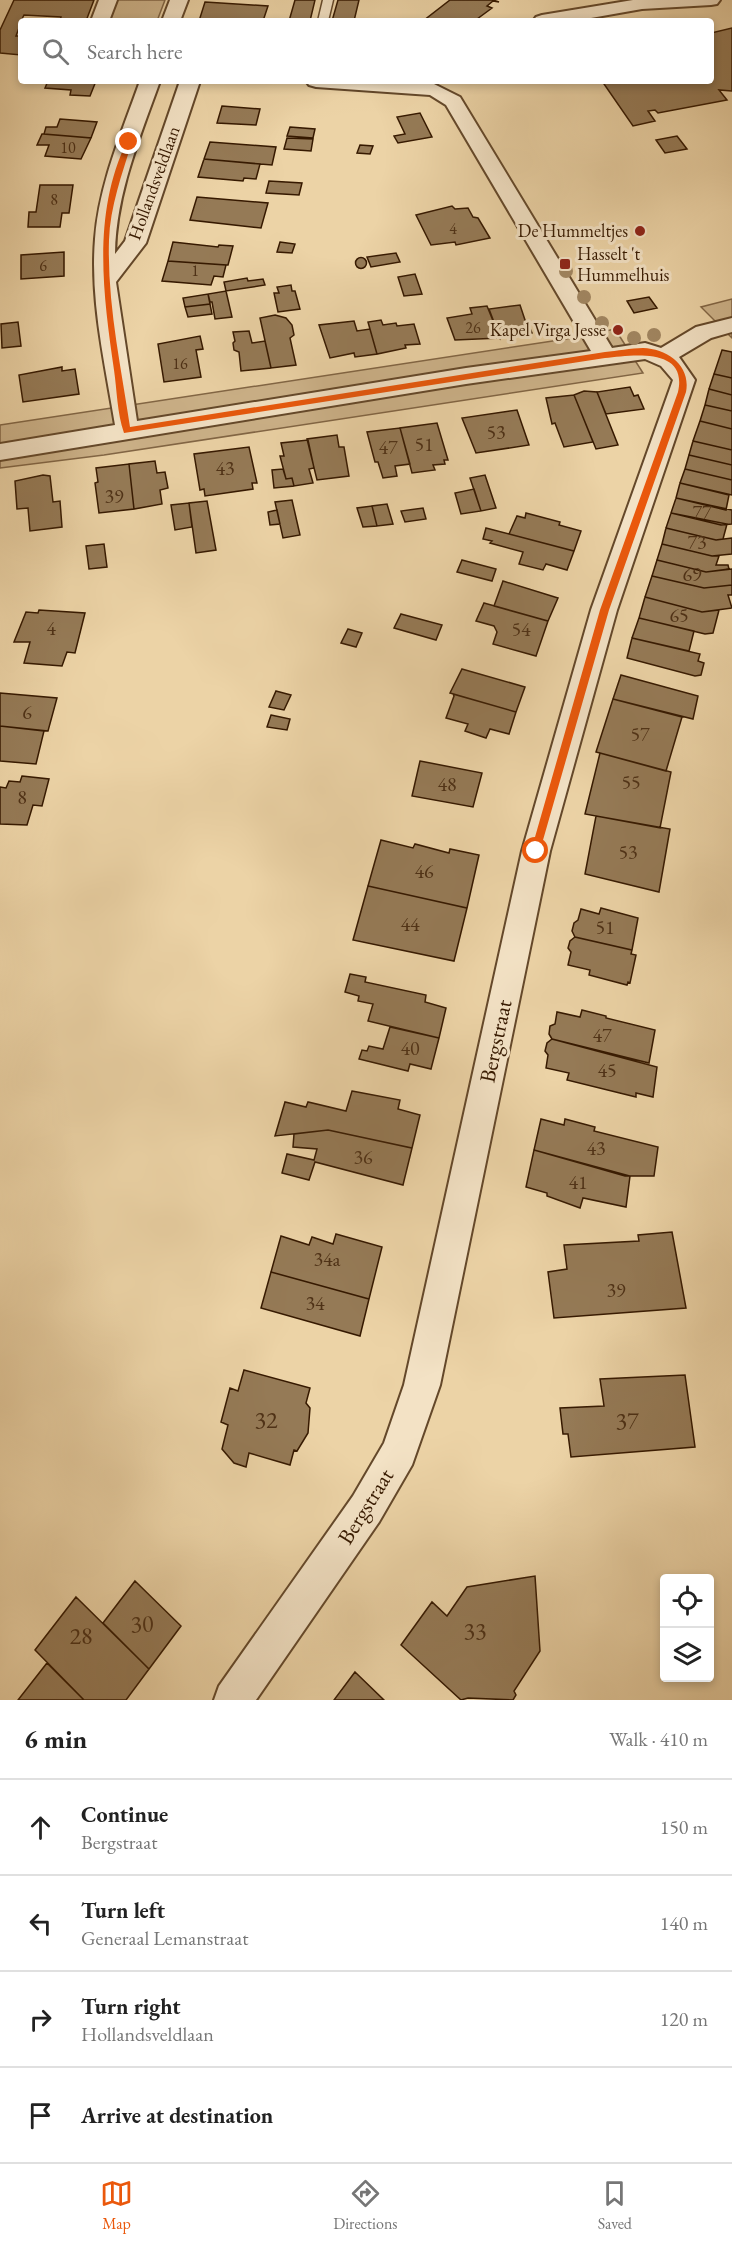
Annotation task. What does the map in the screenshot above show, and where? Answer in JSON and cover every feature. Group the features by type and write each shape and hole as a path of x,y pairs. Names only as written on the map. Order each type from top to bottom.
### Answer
{"street":[{"path":"101,18 108,0"},
{"path":"172,18 179,0"},
{"path":"556,18 642,4 711,0"},
{"name":"Hollandsveldlaan","path":"127,430 108,303 105,239 115,183 149,84"},
{"name":"Hollandsveldlaan","path":"107,279 135,243 189,84"},
{"path":"408,84 439,85 453,101 605,355"},
{"path":"0,452 605,355 645,351 664,357 704,333 732,325"},
{"name":"Bergstraat","path":"233,1700 366,1509 399,1452 422,1385 536,851 604,610 682,392 684,380 679,367 664,357"}],"lane":[{"path":"324,18 328,0"}],"shaded area":[{"path":"112,0 165,0 158,18 106,18"},
{"path":"732,299 732,338 701,307"},
{"path":"615,329 643,373 104,455 0,468 0,425 566,339"}],"building":[{"path":"14,0 94,0 87,18 24,15 22,18 18,18 16,36 18,36 18,55 0,53 0,30"},
{"path":"295,0 315,0 311,18 290,18"},
{"path":"338,0 359,0 355,18 333,18"},
{"path":"450,0 493,0 499,2 493,1 487,6 492,8 478,18 427,18"},
{"path":"205,2 268,6 264,18 200,18"},
{"path":"732,28 732,91 719,90 727,100 658,113 655,110 648,111 655,121 633,126 604,84 714,84 714,32"},
{"path":"47,84 95,84 90,96 70,95 71,90 45,88"},
{"path":"222,106 260,109 256,125 217,123"},
{"path":"420,113 432,137 398,143 394,136 405,134 397,117"},
{"path":"60,119 97,122 91,138 44,134 46,127 57,127"},
{"path":"290,127 315,129 313,138 287,136"},
{"path":"42,134 91,138 81,159 45,156 49,145 37,145"},
{"path":"677,136 687,149 665,153 656,140"},
{"path":"287,138 313,139 311,151 284,149"},
{"path":"210,142 276,147 272,165 204,159"},
{"path":"360,145 373,146 370,154 357,153"},
{"path":"204,159 260,164 256,179 244,178 243,181 198,177"},
{"path":"269,181 302,183 299,195 266,193"},
{"path":"40,185 73,185 69,213 62,213 60,227 28,227 29,212 36,212"},
{"path":"197,197 268,203 261,228 190,220"},
{"path":"452,206 455,209 468,208 473,217 478,218 490,238 456,245 455,242 431,245 416,215"},
{"path":"173,242 218,247 219,245 233,246 228,265 168,261"},
{"path":"280,242 295,244 292,253 277,252"},
{"path":"64,252 64,276 21,279 21,255"},
{"path":"396,253 400,262 371,267 367,257"},
{"path":"361,258 365,259 365,267 361,268 357,267 356,263 357,259"},
{"path":"168,261 226,265 223,277 214,276 211,285 162,281"},
{"path":"415,274 422,294 404,296 398,277"},
{"path":"247,278 248,281 263,279 265,285 226,291 224,282"},
{"path":"291,285 300,309 278,312 274,293 279,293 277,287"},
{"path":"226,291 232,317 215,319 208,294"},
{"path":"208,294 210,304 185,307 183,298"},
{"path":"649,297 657,308 634,313 627,301"},
{"path":"210,304 212,314 188,317 185,307"},
{"path":"520,305 525,326 529,326 532,333 507,337 501,334 500,338 489,309"},
{"path":"487,306 500,338 455,340 447,318 472,314 470,308"},
{"path":"275,315 286,318 292,325 294,335 290,338 296,365 271,368 260,318"},
{"path":"381,320 383,325 414,324 420,344 405,345 406,348 377,354 368,322"},
{"path":"354,321 357,331 370,329 377,354 355,357 354,353 330,358 319,325"},
{"path":"18,322 21,346 2,348 1,324"},
{"path":"249,331 252,343 265,341 271,368 241,371 239,352 234,350 233,332"},
{"path":"200,336 203,349 196,350 201,377 164,382 158,344"},
{"path":"722,350 732,352 732,378 714,374"},
{"path":"62,367 62,371 75,369 79,394 23,402 19,375"},
{"path":"714,374 732,378 732,395 709,389"},
{"path":"630,387 634,396 638,395 644,409 606,414 597,392"},
{"path":"709,389 732,395 732,411 705,405"},
{"path":"584,391 597,392 618,445 596,449 574,395"},
{"path":"574,395 593,442 564,447 555,423 552,424 546,398"},
{"path":"705,405 732,411 732,429 700,421"},
{"path":"517,410 529,445 476,453 462,418"},
{"path":"700,421 732,429 732,450 693,441"},
{"path":"437,423 448,460 444,460 445,464 433,465 435,470 412,473 400,428"},
{"path":"400,428 410,464 395,466 397,476 383,478 378,462 375,462 367,432"},
{"path":"337,435 339,447 344,447 349,476 317,480 307,439"},
{"path":"308,440 314,468 309,469 313,483 294,486 292,478 286,479 280,456 284,456 281,443"},
{"path":"693,441 732,450 732,465 689,455"},
{"path":"249,447 257,483 252,483 253,489 205,496 204,489 200,490 194,454"},
{"path":"689,455 732,465 732,480 685,469"},
{"path":"155,461 157,473 165,472 168,488 160,490 162,504 134,509 129,464"},
{"path":"129,464 134,509 99,513 95,483 98,482 96,468"},
{"path":"283,469 286,479 292,478 294,486 274,488 272,470"},
{"path":"685,469 732,480 732,495 680,483"},
{"path":"43,475 50,476 53,502 60,501 62,527 30,531 28,508 17,509 15,481"},
{"path":"485,475 496,508 481,511 470,478"},
{"path":"680,483 729,495 726,510 676,498"},
{"path":"474,489 481,511 461,514 455,493"},
{"path":"676,498 732,510 732,524 721,525 671,513"},
{"path":"292,500 300,535 283,538 275,502"},
{"path":"207,501 216,550 196,553 189,503"},
{"path":"189,503 192,527 175,530 171,505"},
{"path":"387,504 393,524 377,526 372,506"},
{"path":"372,506 377,526 363,527 357,508"},
{"path":"423,508 426,519 405,522 401,511"},
{"path":"277,510 280,524 270,525 268,512"},
{"path":"526,513 560,522 559,525 581,531 574,551 509,534 517,516 525,518"},
{"path":"671,513 727,524 723,539 716,540 666,528"},
{"path":"486,528 574,551 567,570 546,564 543,570 519,564 523,552 483,539"},
{"path":"666,528 716,540 732,538 732,554 712,556 662,544"},
{"path":"104,544 107,567 89,569 86,546"},
{"path":"662,544 719,556 716,565 728,565 729,569 706,572 657,560"},
{"path":"462,560 496,569 492,581 457,572"},
{"path":"657,560 706,572 732,569 732,585 704,588 652,576"},
{"path":"652,576 704,588 732,585 732,595 728,595 732,608 702,612 645,597"},
{"path":"503,581 558,598 548,621 494,606"},
{"path":"645,597 702,612 719,610 713,633 705,634 639,618"},
{"path":"484,603 548,621 536,656 493,644 497,632 494,626 476,621"},
{"path":"39,610 85,613 75,653 67,652 62,666 24,663 30,642 14,642 26,612 38,613"},
{"path":"401,614 442,625 436,640 394,628"},
{"path":"639,618 694,631 689,651 632,638"},
{"path":"348,629 362,633 356,647 341,643"},
{"path":"632,638 700,654 698,661 704,663 701,675 695,676 627,658"},
{"path":"462,669 525,687 516,712 450,693"},
{"path":"621,675 698,696 693,719 613,699"},
{"path":"276,691 291,695 284,710 269,707"},
{"path":"0,693 57,698 48,731 0,726"},
{"path":"453,694 516,712 509,734 490,729 486,738 465,731 468,724 446,718"},
{"path":"613,699 682,717 666,771 596,752"},
{"path":"271,715 290,719 287,730 267,727"},
{"path":"0,726 44,731 36,764 0,761"},
{"path":"600,753 671,772 660,828 585,814"},
{"path":"420,761 482,773 473,807 412,796"},
{"path":"22,776 49,779 42,806 33,805 27,825 0,824 0,787 6,788 9,781 20,782"},
{"path":"596,816 670,829 659,892 585,874"},
{"path":"381,840 413,848 415,844 449,853 450,849 479,855 467,908 368,886"},
{"path":"368,886 467,908 454,961 353,940"},
{"path":"601,908 638,918 632,950 575,937 572,931 581,909 599,914"},
{"path":"575,937 632,950 631,954 636,955 630,983 628,982 627,985 589,975 590,970 568,965 571,952 568,948 570,941"},
{"path":"350,974 366,977 365,982 426,995 425,1002 446,1008 439,1038 368,1021 373,1004 358,1001 359,996 345,992"},
{"path":"582,1010 655,1030 649,1063 552,1039 549,1034 550,1026 555,1024 557,1012 580,1017"},
{"path":"390,1027 439,1038 431,1069 410,1064 408,1071 359,1059 362,1050 367,1051 369,1046 383,1049"},
{"path":"552,1039 657,1067 653,1097 636,1093 636,1097 567,1080 569,1073 546,1068 548,1055 545,1051 547,1043"},
{"path":"352,1091 400,1100 398,1109 420,1115 412,1148 328,1130 275,1136 285,1102 306,1107 308,1102 346,1111"},
{"path":"541,1119 564,1125 565,1119 595,1127 594,1131 658,1147 654,1176 625,1176 534,1150"},
{"path":"328,1130 412,1148 403,1185 315,1162 309,1180 282,1173 287,1154 314,1160 317,1149 293,1147 294,1134"},
{"path":"534,1150 630,1176 626,1207 583,1198 580,1208 547,1196 547,1193 526,1187"},
{"path":"672,1232 686,1308 554,1318 548,1272 567,1269 564,1245 639,1241 638,1235"},
{"path":"336,1234 382,1247 369,1299 271,1272 281,1236 309,1245 312,1237 333,1244"},
{"path":"271,1272 369,1299 360,1336 261,1308"},
{"path":"244,1370 310,1388 306,1403 310,1408 308,1433 297,1451 294,1450 290,1465 249,1453 246,1467 234,1463 222,1449 228,1425 221,1422 230,1388 238,1391"},
{"path":"685,1375 695,1447 571,1457 568,1434 563,1434 560,1408 604,1406 600,1379"},
{"path":"535,1576 540,1651 514,1691 516,1695 513,1700 468,1698 461,1700 401,1645 432,1602 447,1616 467,1587"},
{"path":"135,1581 181,1626 149,1669 103,1623"},
{"path":"76,1597 149,1669 126,1700 84,1700 35,1650"},
{"path":"47,1663 84,1700 18,1700"},
{"path":"355,1672 384,1700 334,1700"}],"place":[{"name":"De Hummeltjes","path":"640,231"},
{"name":"Hasselt 't Hummelhuis","path":"565,264"},
{"name":"Kapel Virga Jesse","path":"618,330"}],"route":[{"path":"129,142 115,183 105,239 108,303 127,430 605,355 645,351 664,357 679,367 684,380 682,392 604,610 536,851"}]}
